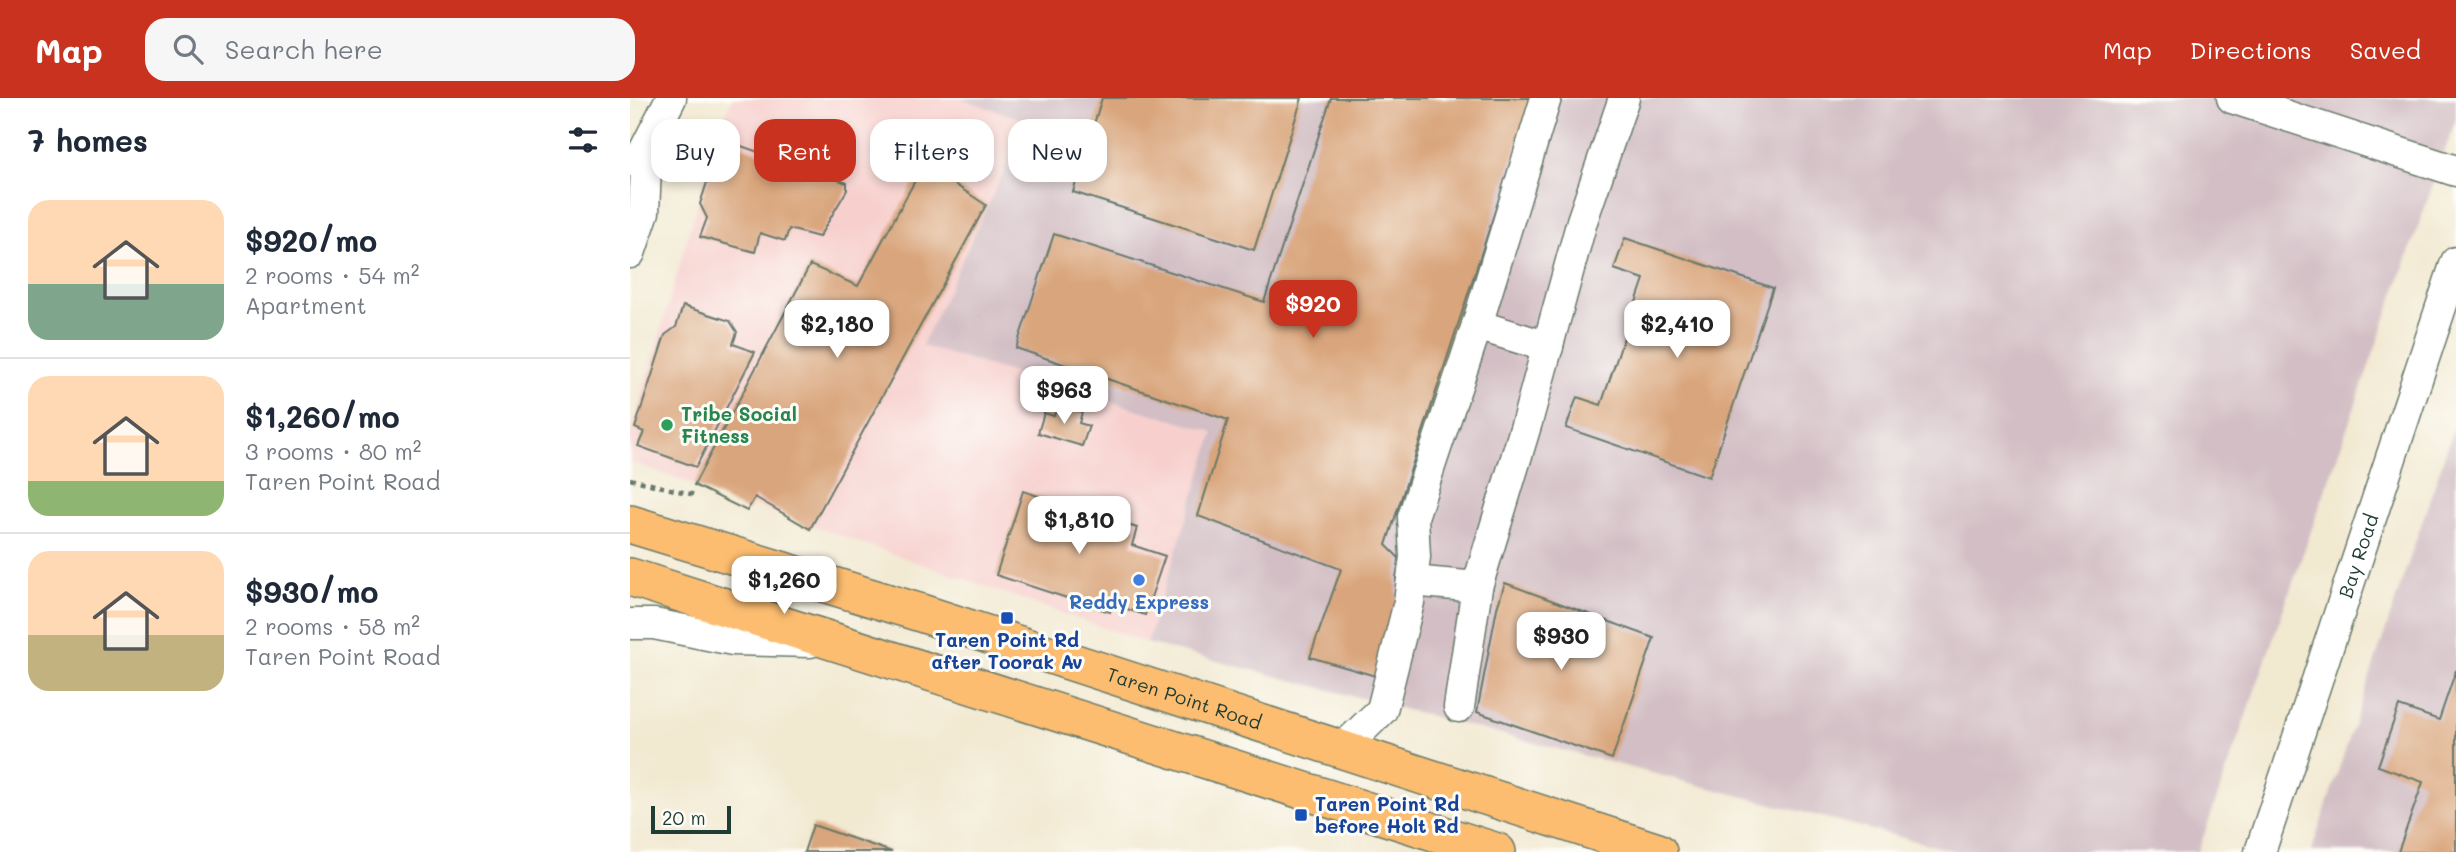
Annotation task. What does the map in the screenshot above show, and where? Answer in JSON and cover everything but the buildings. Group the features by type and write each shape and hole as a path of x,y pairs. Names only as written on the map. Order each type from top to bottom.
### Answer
{"main road":[{"name":"Taren Point Road","path":"630,524 921,613 1658,852"},
{"path":"630,577 1497,852"}],"street":[{"path":"630,177 671,98"},
{"path":"1343,748 1382,710 1409,602 1415,556 1413,517 1477,325 1546,98"},
{"path":"1459,708 1477,587 1582,222 1624,98"},
{"path":"2232,98 2456,171"},
{"path":"630,253 644,212 646,146"},
{"name":"Bay Road","path":"2260,852 2456,262"},
{"path":"1477,325 1548,347"},
{"path":"1412,580 1477,587"},
{"path":"630,624 654,624 733,640 834,642"}],"path":[{"path":"630,479 695,495"}],"shaded area":[{"path":"732,98 960,98 1024,119 1008,119 1008,161 923,346 1214,432 1147,643 630,462 630,436 704,182 740,182 740,119 724,119"},
{"path":"960,98 2456,98 2456,119 2198,852 1958,852 1147,643 1214,432 922,346 1008,162 1008,182 1107,182 1107,119 1021,119"},
{"path":"2456,422 2456,852 2311,852 2341,762"}],"place":[{"name":"Tribe Social Fitness","path":"667,425"},
{"name":"Reddy Express","path":"1139,580"},
{"name":"Taren Point Rd after Toorak Av","path":"1007,618"},
{"name":"Taren Point Rd before Holt Rd","path":"1301,815"}]}
